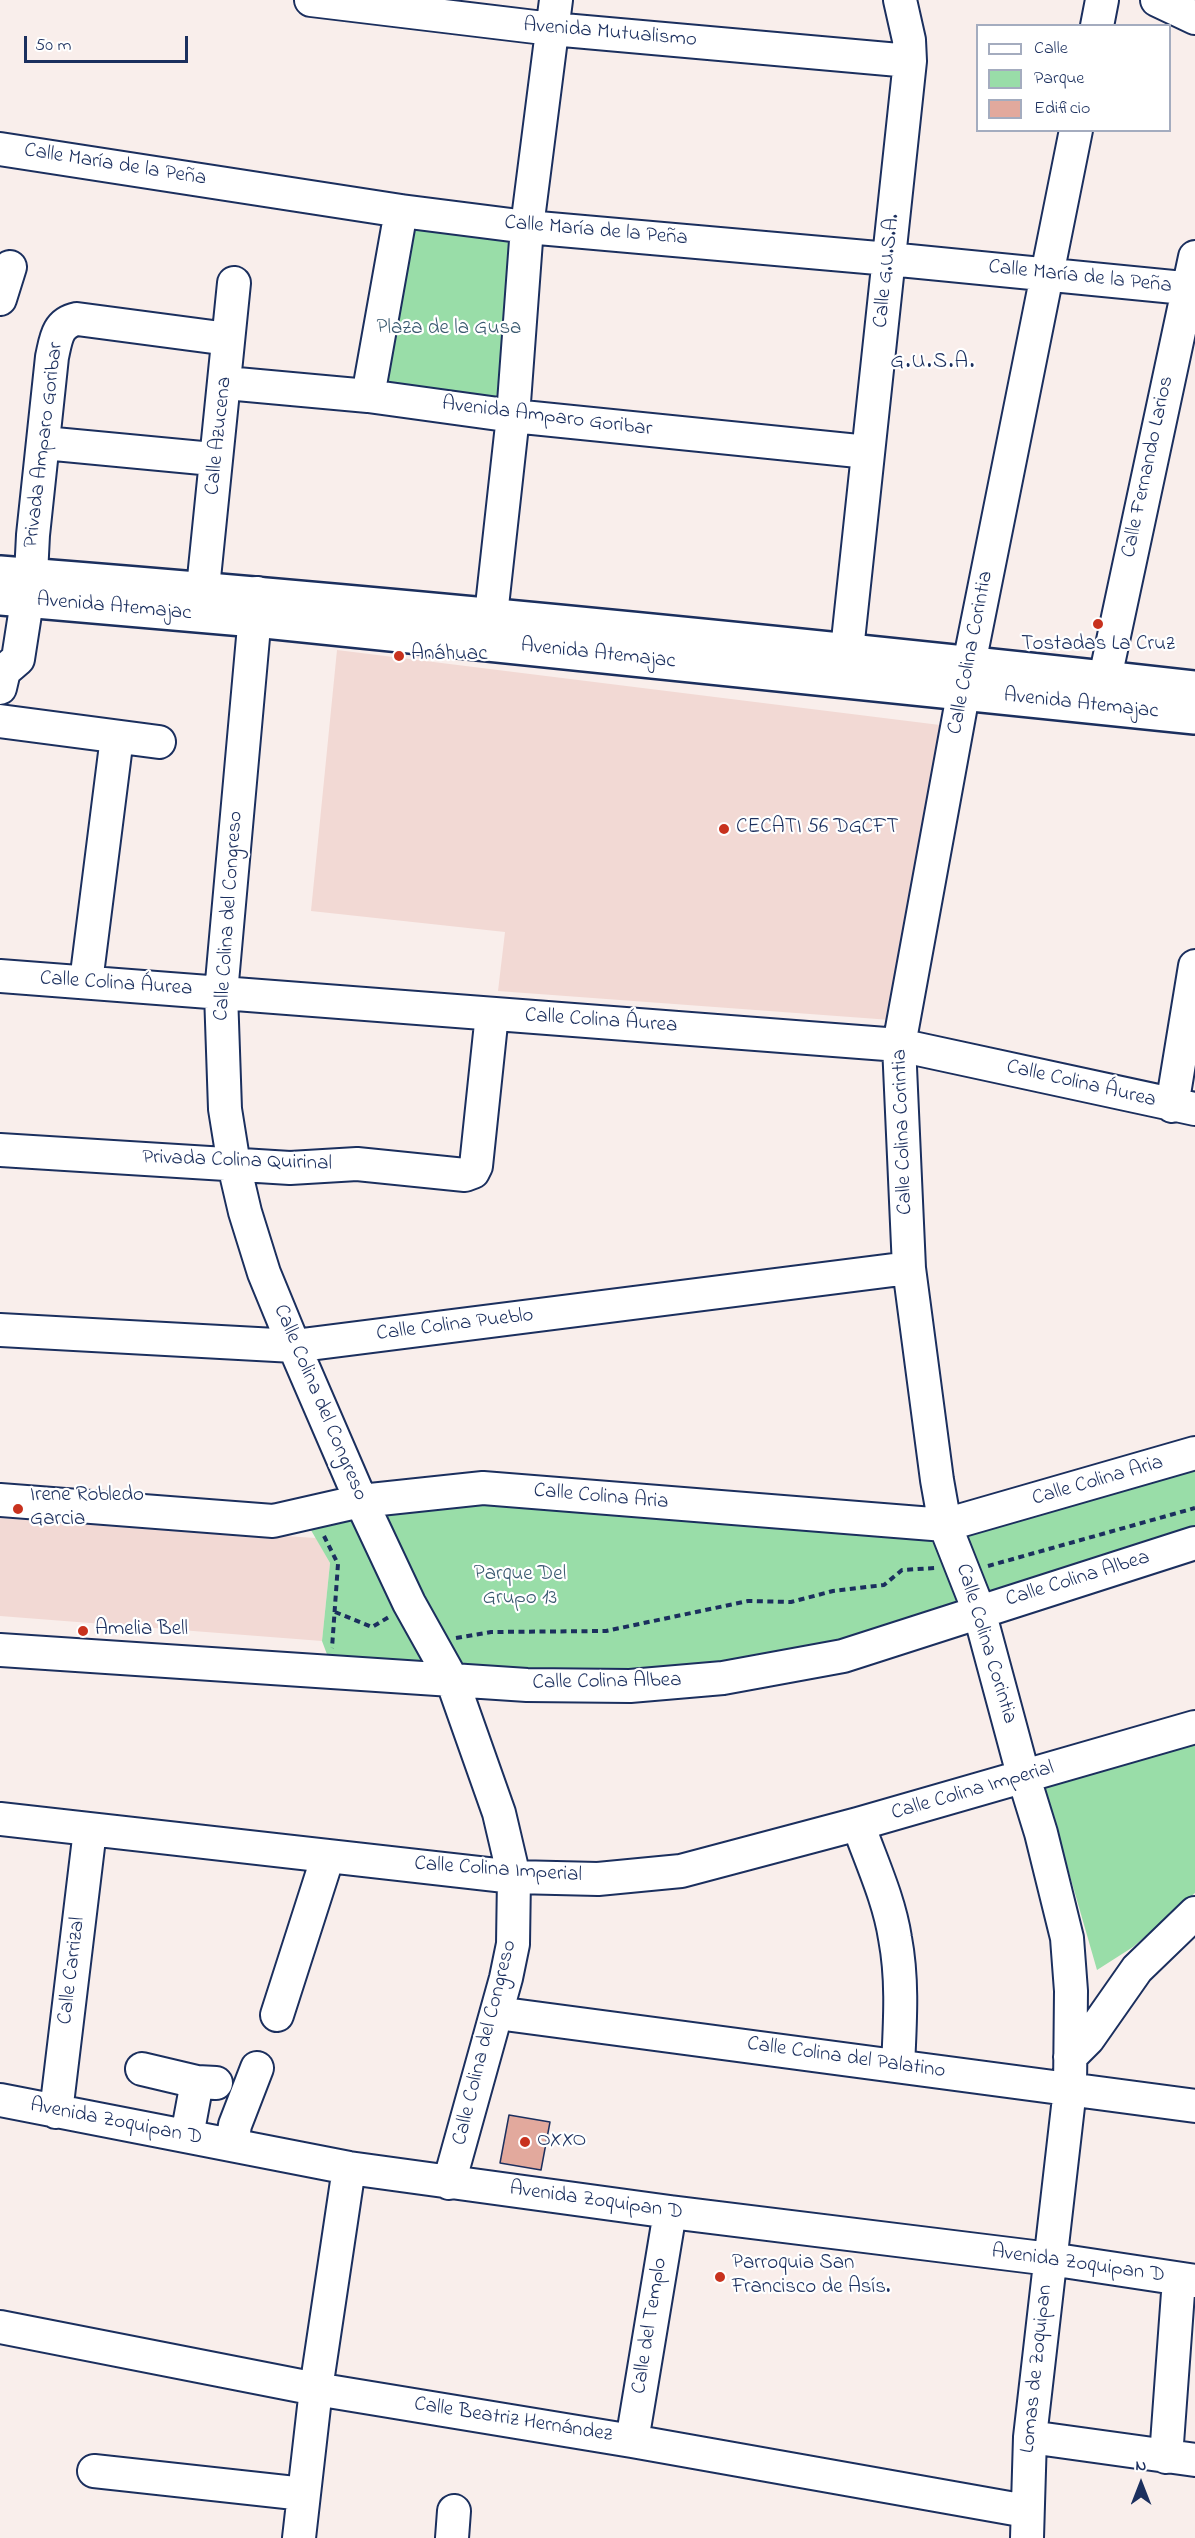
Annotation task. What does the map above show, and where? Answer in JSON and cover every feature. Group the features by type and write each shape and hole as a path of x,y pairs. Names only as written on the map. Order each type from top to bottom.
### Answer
{"main road":[{"name":"Avenida Atemajac","path":"10,592 203,588 256,606 966,678 1105,678 1195,688"},
{"name":"Avenida Atemajac","path":"10,592 256,606 491,615 847,650 966,678 1195,717"}],"street":[{"name":"Avenida Mutualismo","path":"311,0 554,15 910,61"},
{"name":"Calle G.U.S.A.","path":"847,650 910,61 909,40 900,0"},
{"path":"1097,24 1102,0"},
{"path":"1157,0 1195,18"},
{"path":"491,615 513,416 527,227 554,15"},
{"name":"Calle Colina Corintia","path":"1070,2057 1071,1991 1067,1938 1041,1833 979,1611 945,1525 937,1480 909,1268 899,1045 966,678 1076,132"},
{"name":"Calle María de la Peña","path":"0,149 401,211 527,227 1191,289"},
{"path":"368,396 401,211"},
{"name":"Calle Fernando Larios","path":"1105,678 1191,289 1195,256"},
{"path":"0,299 10,267"},
{"name":"Calle Azucena","path":"203,588 226,383 234,283"},
{"name":"Privada Amparo Goribar","path":"1,675 18,659 10,592 33,535 52,357 59,330 68,321 77,318 213,337"},
{"name":"Avenida Amparo Goribar","path":"226,383 368,396 513,416 868,452"},
{"path":"44,443 202,458"},
{"name":"Calle Colina del Congreso","path":"256,606 220,993 225,1109 234,1165 245,1212 264,1273 294,1346 361,1501 409,1603 452,1680 499,1814 514,1876 513,1944 497,2013 449,2183"},
{"path":"0,721 159,742"},
{"path":"86,982 117,737"},
{"path":"1184,1108 1195,966"},
{"name":"Calle Colina Áurea","path":"0,976 899,1045 1184,1108"},
{"name":"Privada Colina Quirinal","path":"0,1150 290,1168 357,1164 465,1175 473,1172 476,1166 492,1014"},
{"name":"Calle Colina Pueblo","path":"0,1330 294,1346 909,1268"},
{"name":"Calle Colina Aria","path":"0,1500 273,1521 361,1501 483,1488 945,1525 1195,1453"},
{"name":"Calle Colina Albea","path":"0,1650 527,1685 630,1686 723,1678 843,1656 1195,1543"},
{"name":"Calle Colina Imperial","path":"0,1819 514,1876 598,1879 681,1872 1024,1778 1195,1727"},
{"path":"858,1824 880,1884 895,1937 901,1992 898,2066"},
{"name":"Calle Carrizal","path":"56,2112 90,1830"},
{"path":"277,2016 328,1856"},
{"path":"1070,2057 1088,2039 1137,1969 1189,1925"},
{"name":"Calle Colina del Palatino","path":"497,2013 1195,2106"},
{"name":"Lomas de Zoquipan","path":"1027,2525 1030,2437 1070,2089 1070,2057"},
{"path":"232,2145 235,2125 257,2068"},
{"path":"142,2069 207,2082 188,2136"},
{"name":"Avenida Zoquipan D","path":"0,2100 349,2168 670,2212 1050,2259 1187,2280"},
{"path":"299,2538 316,2390 349,2168"},
{"name":"Calle del Templo","path":"632,2441 670,2212"},
{"path":"1030,2437 1181,2458 1187,2280"},
{"name":"Calle Beatriz Hernández","path":"0,2327 316,2390 632,2441 1027,2525"},
{"path":"94,2471 304,2494"}],"path":[{"path":"444,1640 491,1632 606,1631 748,1601 791,1602 832,1592 884,1585 903,1570 975,1569 1195,1508"},
{"path":"322,1533 338,1564 332,1655"},
{"path":"335,1612 372,1627 409,1603"}],"shaded area":[{"name":"CECATI 56 DGCFT","path":"337,650 948,726 891,1020 498,991 505,932 311,911"},
{"path":"0,1518 316,1538 330,1563 322,1641 0,1616"}],"green space":[{"name":"Plaza de la Gusa","path":"405,229 513,240 496,402 386,390"},
{"path":"1195,1464 1195,1539 991,1603 958,1531"},
{"name":"Parque Del Grupo 13","path":"491,1498 630,1516 935,1536 960,1605 864,1635 676,1675 461,1673 380,1510"},
{"name":"Parque Del Grupo 13","path":"355,1511 434,1673 331,1665 322,1641 330,1563 308,1525"},
{"path":"1195,1740 1195,1893 1133,1947 1097,1970 1043,1782"}],"building":[{"name":"OXXO","path":"509,2115 550,2122 541,2170 500,2163"}],"place":[{"name":"Tostadas La Cruz","path":"1098,624"},
{"name":"Anáhuac","path":"399,656"},
{"name":"CECATI 56 DGCFT","path":"724,829"},
{"name":"Irene Robledo Garcia","path":"18,1509"},
{"name":"Amelia Bell","path":"83,1631"},
{"name":"OXXO","path":"525,2142"},
{"name":"Parroquia San Francisco de Asís.","path":"720,2277"}],"district":[{"name":"G.U.S.A.","path":"933,363"}]}
